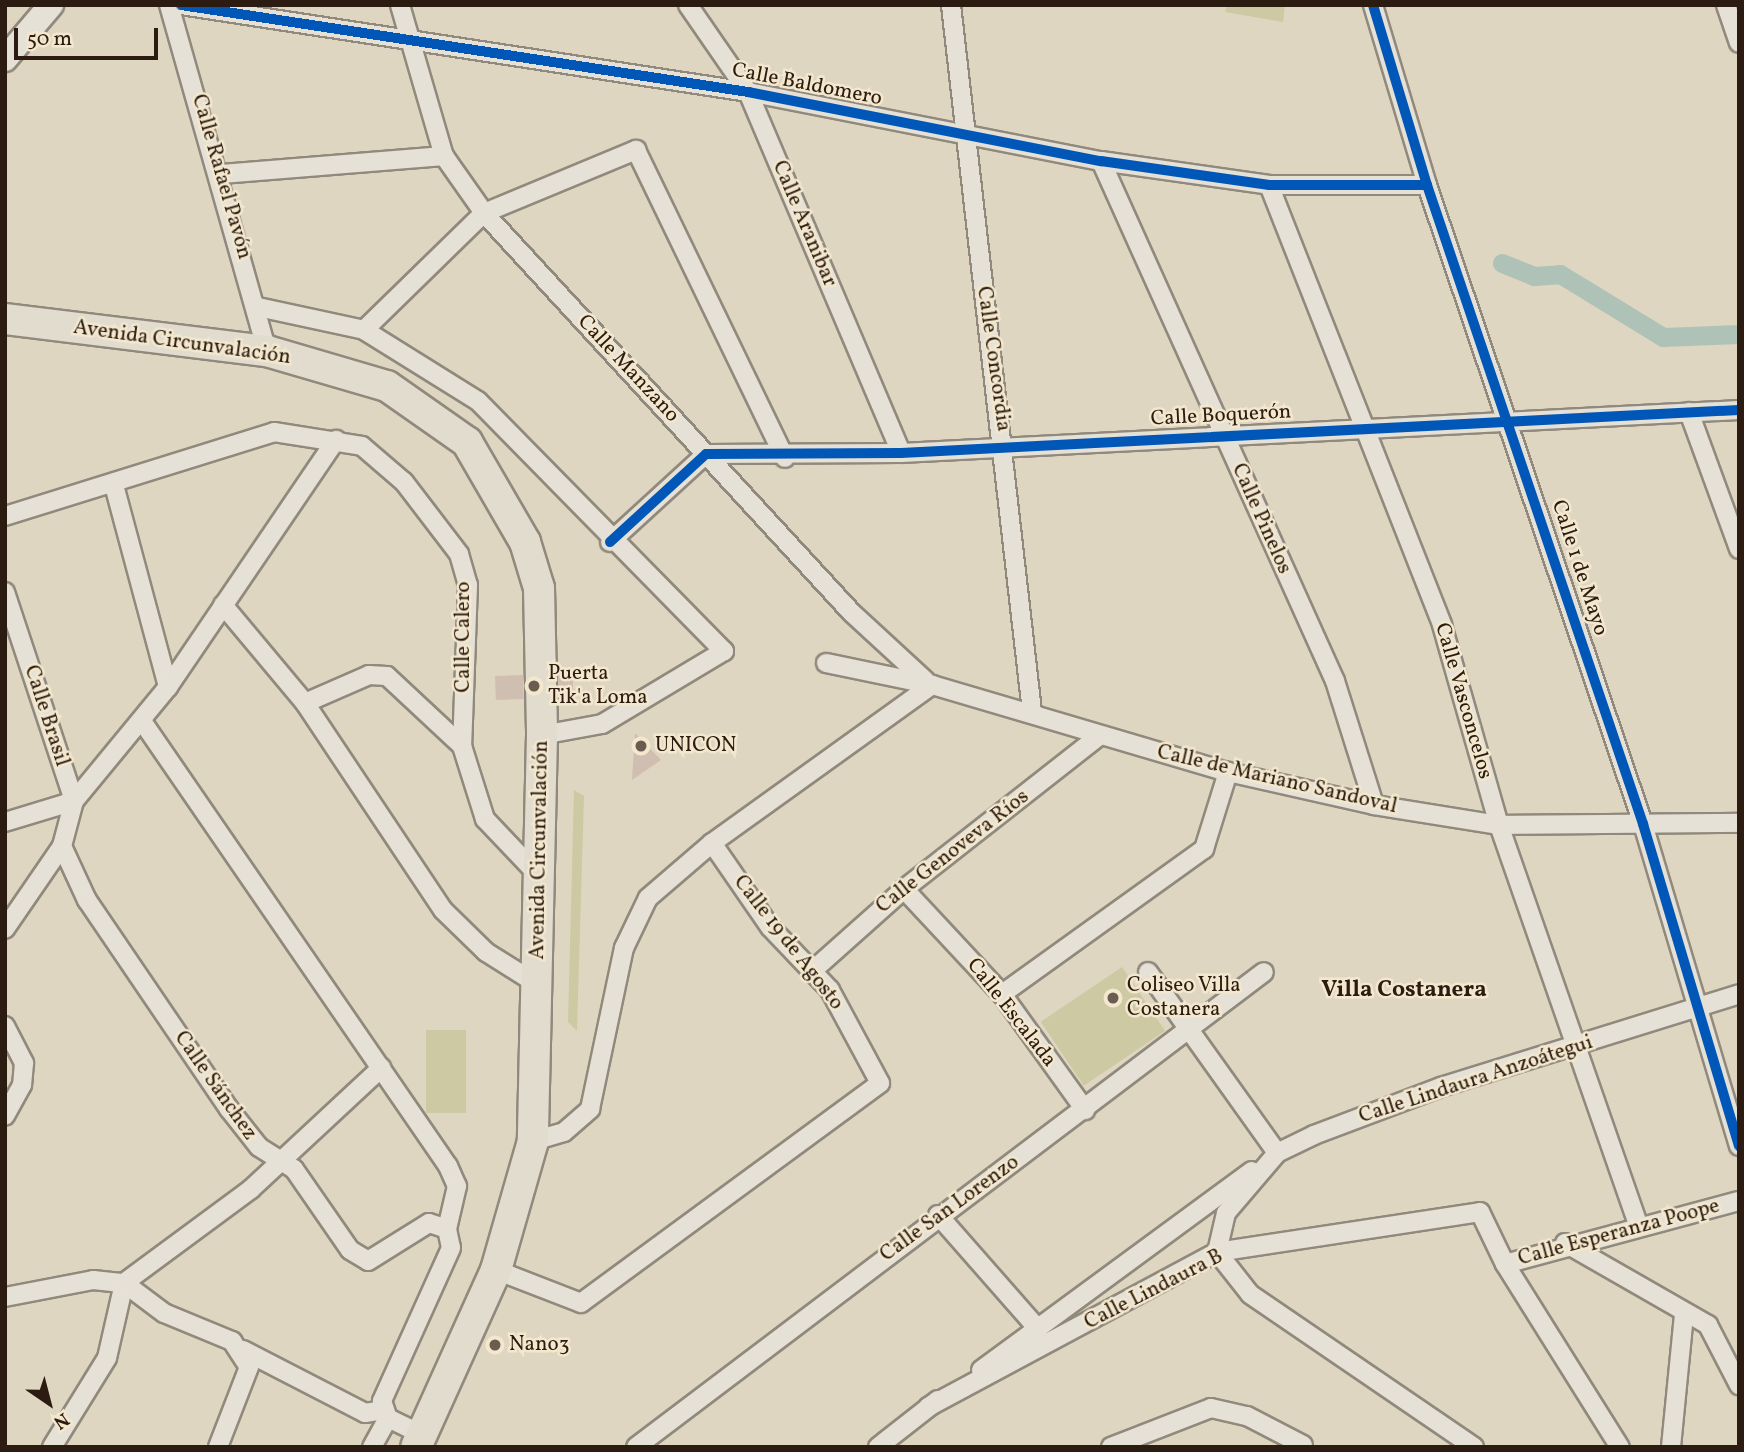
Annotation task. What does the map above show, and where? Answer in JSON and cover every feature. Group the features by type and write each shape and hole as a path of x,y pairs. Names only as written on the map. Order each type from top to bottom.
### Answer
{"highway":[{"name":"Avenida Circunvalación","path":"5,319 267,351 387,386 467,442 498,485 539,588 542,735 533,1142 496,1270 418,1440"}],"main road":[{"path":"5,59 51,5"},
{"path":"5,311 38,323"}],"street":[{"name":"Calle Rafael Pavón","path":"169,5 221,174 258,307 267,351"},
{"name":"Calle Baldomero","path":"181,5 748,92 962,136 1101,161 1269,185 1427,185"},
{"name":"Calle Manzano","path":"400,5 444,156 484,213 852,613 932,685"},
{"name":"Calle Aranibar","path":"688,5 748,92 901,453"},
{"name":"Calle Concordia","path":"951,5 962,136 1004,444 1032,712"},
{"name":"Calle 1 de Mayo","path":"1373,5 1427,185 1510,421 1643,824 1694,1007 1739,1146"},
{"path":"1727,5 1739,43"},
{"path":"364,330 484,213 636,150 785,458"},
{"path":"221,174 444,156"},
{"name":"Calle Pinelos","path":"1101,161 1335,681 1374,805"},
{"name":"Calle Vasconcelos","path":"1269,185 1442,625 1499,825 1574,1048 1638,1224"},
{"path":"258,307 364,330 478,401 610,542 724,651 601,723 542,735"},
{"name":"Calle Boquerón","path":"706,454 785,458 901,453 1004,444 1223,436 1739,410"},
{"path":"1689,412 1739,549"},
{"name":"Calle Calero","path":"5,516 114,485 274,432 362,446 404,482 459,554 468,585 462,746 485,819 539,876"},
{"path":"5,929 62,846 74,801 168,687 336,440"},
{"path":"610,542 706,454"},
{"path":"114,485 168,687"},
{"name":"Calle Brasil","path":"5,592 74,801"},
{"path":"223,605 304,703 443,910 486,952 537,984"},
{"name":"Calle de Mariano Sandoval","path":"826,663 932,685 1032,712 1099,736 1228,772 1374,805 1499,825 1739,823"},
{"path":"304,703 369,675 387,676 462,746"},
{"path":"533,1142 564,1132 590,1109 624,948 648,898 712,843 932,685"},
{"path":"142,721 381,1068 457,1186 447,1229 451,1248 372,1447"},
{"name":"Calle Genoveva Ríos","path":"811,972 904,889 1099,736"},
{"path":"1002,995 1204,849 1228,772"},
{"path":"5,822 74,801"},
{"name":"Calle 19 de Agosto","path":"496,1270 581,1303 880,1083 830,990 770,927 712,843"},
{"name":"Calle Sánchez","path":"62,846 87,900 229,1109 259,1147 294,1170 360,1259 379,1258 429,1223 447,1229"},
{"name":"Calle Escalada","path":"904,889 1002,995 1085,1110"},
{"path":"1148,972 1277,1153"},
{"name":"Calle San Lorenzo","path":"636,1447 938,1215 1085,1110 1264,972"},
{"name":"Calle Lindaura Anzoátegui","path":"1217,1252 1226,1213 1277,1153 1441,1087 1574,1048 1739,994"},
{"path":"5,1026 24,1063 22,1085 5,1116"},
{"path":"52,1447 107,1358 124,1283 281,1163 381,1068"},
{"name":"Calle Lindaura B","path":"878,1447 1277,1153"},
{"name":"Calle Esperanza Poope","path":"1620,1447 1505,1264 1565,1243 1739,1201"},
{"name":"Calle Lindaura B","path":"928,1408 1217,1252 1480,1212 1505,1264"},
{"path":"938,1215 1038,1329"},
{"path":"1565,1243 1684,1314 1708,1325 1739,1385"},
{"path":"1217,1252 1250,1294 1474,1447"},
{"path":"5,1297 93,1280 124,1283 164,1313 365,1413 385,1414 418,1440"},
{"path":"1671,1447 1684,1314"},
{"path":"218,1447 245,1387 249,1367 243,1350"},
{"path":"1111,1447 1211,1408 1247,1416 1303,1446"}],"shaded area":[{"path":"1227,5 1285,5 1283,22 1225,12"},
{"path":"574,790 584,796 577,1031 568,1022"},
{"name":"Coliseo Villa Costanera","path":"1122,967 1165,1031 1084,1086 1041,1022"},
{"path":"426,1030 466,1030 466,1113 426,1113"}],"building":[{"path":"558,673 573,673 573,697 558,697"},
{"path":"523,675 524,699 496,700 495,676"},
{"name":"UNICON","path":"635,733 661,760 632,780"}],"waterway":[{"path":"1502,263 1534,276 1560,274 1663,337 1739,334"}],"cycle path":[{"path":"181,5 748,92 1101,161 1269,185 1427,185"},
{"path":"1373,5 1427,185 1643,824 1739,1146"},
{"path":"610,542 706,454 901,453 1739,410"}],"place":[{"name":"Puerta Tik'a Loma","path":"534,686"},
{"name":"UNICON","path":"641,746"},
{"name":"Coliseo Villa Costanera","path":"1113,998"},
{"name":"Nano3","path":"495,1345"}],"district":[{"name":"Villa Costanera","path":"1404,990"}]}
